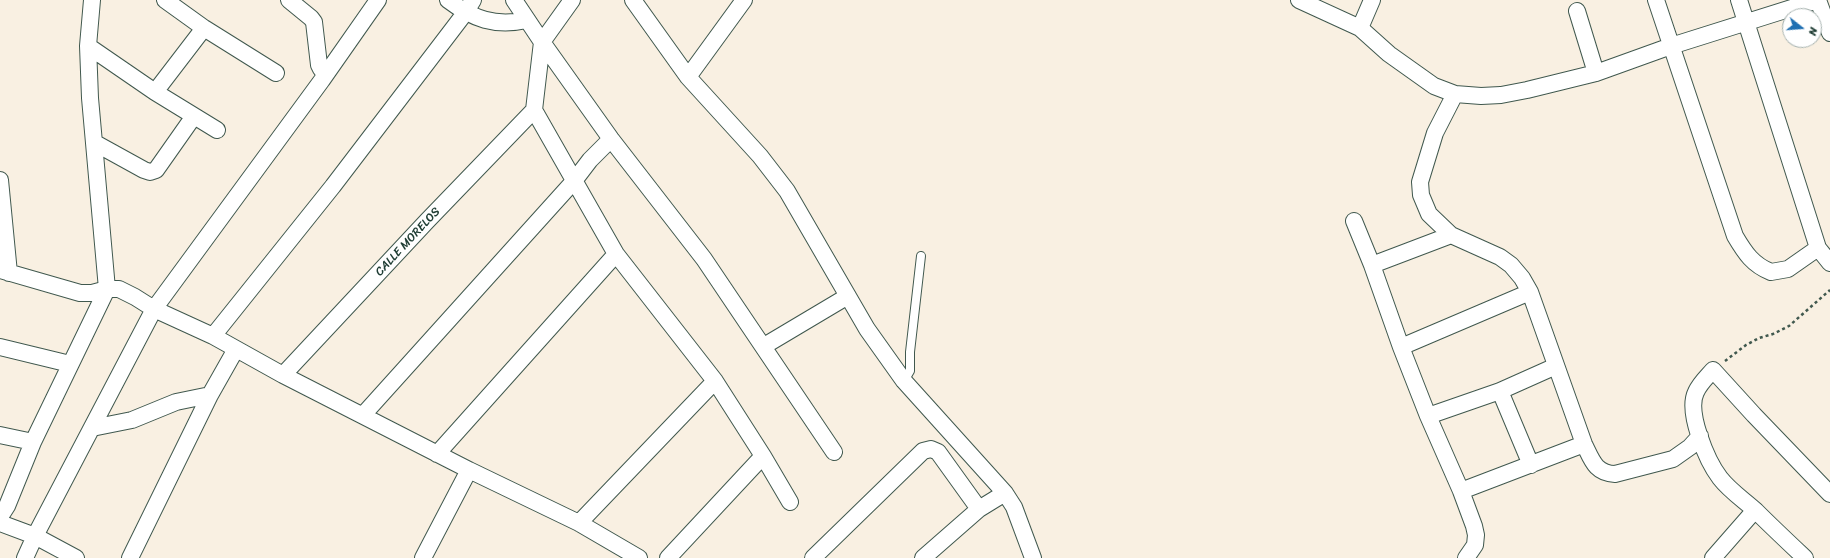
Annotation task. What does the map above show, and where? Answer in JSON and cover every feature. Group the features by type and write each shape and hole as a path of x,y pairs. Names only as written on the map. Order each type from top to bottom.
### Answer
{"street":[{"path":"0,517 7,506 33,442 107,289 90,98 88,46 92,0"},
{"path":"165,0 204,28 276,73"},
{"path":"289,0 312,18 318,60 321,68 327,72"},
{"path":"25,558 35,536 154,309 378,0"},
{"path":"448,0 469,6 488,20 516,23 528,20"},
{"path":"514,0 611,139 704,258 834,452"},
{"path":"572,0 542,42 534,110 616,254 715,381 763,456 790,502"},
{"path":"688,77 744,0"},
{"path":"1299,0 1360,28 1389,54 1434,86 1455,94 1481,96 1500,95 1596,73 1671,46 1817,0 1830,33"},
{"path":"1360,28 1372,0"},
{"path":"1656,0 1734,236 1744,252 1751,261 1771,272 1788,269 1818,248"},
{"path":"1739,0 1818,248 1830,263"},
{"path":"634,1 688,77 760,156 787,191 867,329 904,381 1005,492 1014,507 1033,558"},
{"path":"213,336 333,186 469,6"},
{"path":"1576,11 1596,73"},
{"path":"155,92 204,28"},
{"path":"88,46 155,92 217,130"},
{"path":"1455,94 1435,133 1420,182 1421,195 1429,214 1450,235 1500,257 1511,265 1519,274 1530,292 1584,444 1593,463 1605,474 1615,474 1673,459 1687,450 1700,436"},
{"name":"CALLE MORELOS","path":"284,375 427,221 534,110"},
{"path":"94,143 150,172 156,170 194,116"},
{"path":"363,415 574,181 590,160 611,139"},
{"path":"0,180 5,271 80,293 92,293 107,289 119,289 154,309 213,336 284,375 437,454 579,524 638,558"},
{"path":"1354,221 1372,265 1401,347 1428,416 1461,491 1476,535 1474,545 1466,558"},
{"path":"1372,265 1450,235"},
{"path":"437,454 616,254"},
{"path":"1401,347 1530,292"},
{"path":"764,346 848,296"},
{"path":"0,347 70,364"},
{"path":"130,558 210,395 236,349"},
{"path":"1428,416 1500,392 1556,366"},
{"path":"1805,558 1755,510 1736,495 1719,477 1694,420 1693,401 1696,392 1701,383 1713,370 1830,494"},
{"path":"579,524 715,381"},
{"path":"1500,392 1531,465"},
{"path":"92,428 132,420 176,402 210,395"},
{"path":"0,435 33,442"},
{"path":"1461,491 1584,444"},
{"path":"813,558 923,452 931,449 938,452 979,509"},
{"path":"668,558 763,456"},
{"path":"423,558 469,470"},
{"path":"922,558 979,509 1005,492"},
{"path":"1713,558 1755,510"},
{"path":"0,523 35,536 76,558"}],"lane":[{"path":"904,381 910,371 910,352 921,256"}],"path":[{"path":"1713,370 1746,345 1789,326 1830,290"}]}
